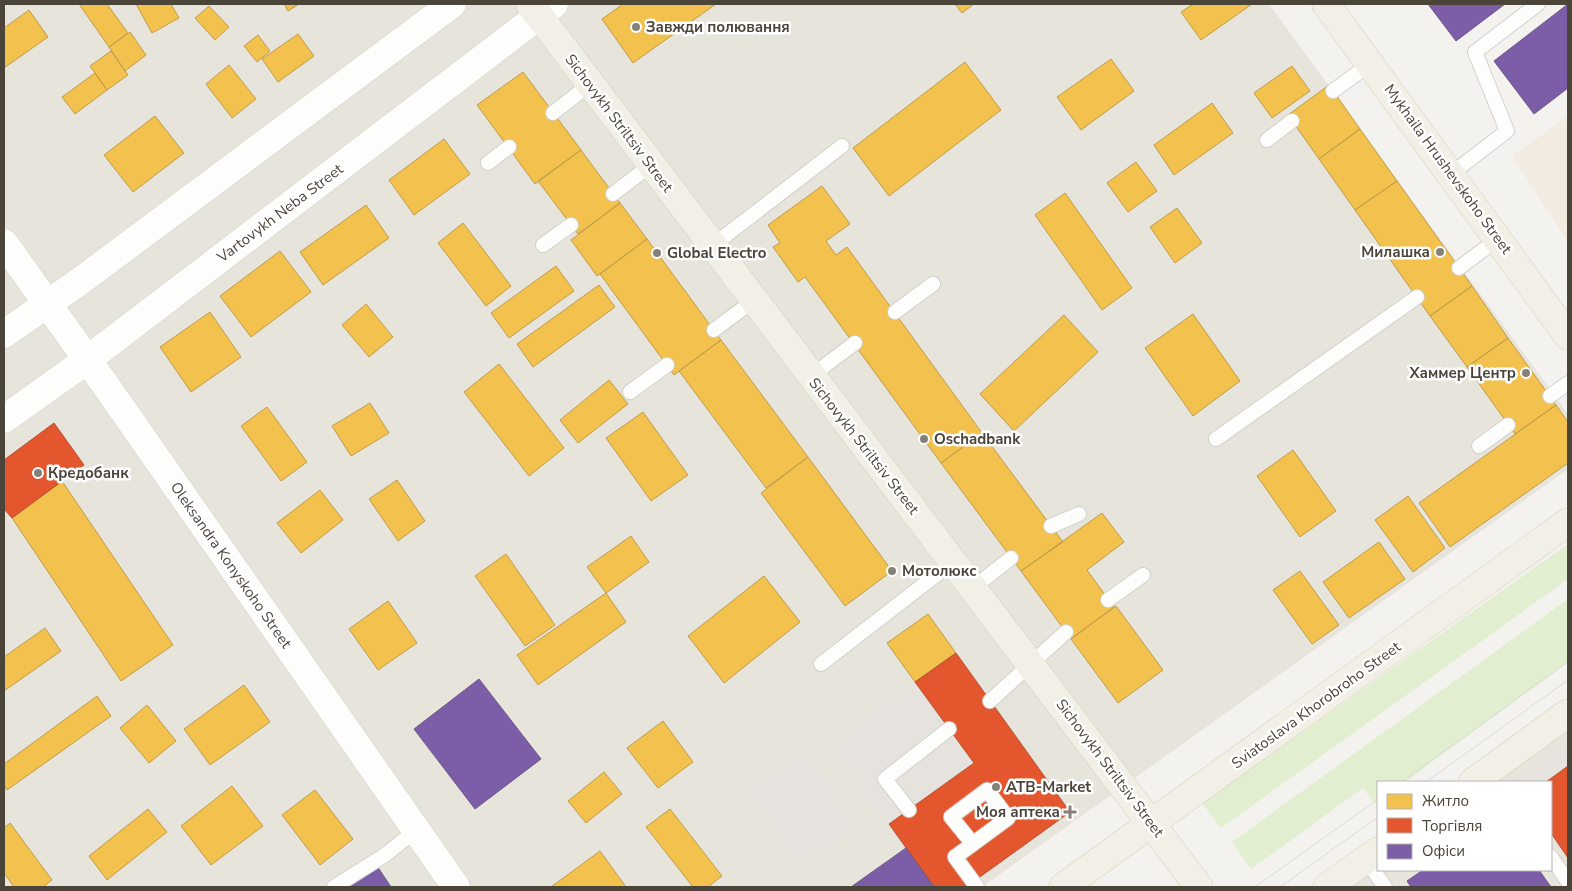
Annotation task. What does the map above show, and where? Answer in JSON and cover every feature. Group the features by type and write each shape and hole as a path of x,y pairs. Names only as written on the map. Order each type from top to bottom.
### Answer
{"main road":[{"name":"Mykhaila Hrushevskoho Street","path":"1327,4 1499,238 1568,336"},
{"name":"Sichovykh Striltsiv Street","path":"541,8 590,84 753,301 1031,663 1199,887"},
{"name":"Sviatoslava Khorobroho Street","path":"1063,887 1568,522"},
{"path":"1487,778 1568,713"},
{"path":"1327,887 1372,855"}],"street":[{"path":"4,334 79,282 452,4"},
{"name":"Vartovykh Neba Street","path":"4,419 87,360 541,8"},
{"name":"Oleksandra Konyskoho Street","path":"4,244 48,302 456,887"}],"lane":[{"path":"1451,174 1507,131 1476,52 1538,4"},
{"path":"1333,91 1370,64"},
{"path":"553,113 590,84"},
{"path":"1267,140 1292,121"},
{"path":"712,246 842,146"},
{"path":"488,163 508,147"},
{"path":"613,194 651,165"},
{"path":"543,245 571,225"},
{"path":"1459,268 1499,238"},
{"path":"895,312 933,284"},
{"path":"1216,439 1417,297"},
{"path":"714,330 753,301"},
{"path":"811,376 855,342"},
{"path":"630,392 667,365"},
{"path":"1550,396 1568,383"},
{"path":"1479,446 1508,425"},
{"path":"1051,526 1079,514"},
{"path":"973,588 1011,558"},
{"path":"821,664 953,562"},
{"path":"1108,600 1143,575"},
{"path":"990,701 1066,632"},
{"path":"909,810 885,779 949,729"},
{"path":"334,887 385,855 416,830"},
{"path":"973,844 955,857 977,887"},
{"path":"1372,855 1377,867"},
{"path":"1552,858 1568,882"},
{"path":"1378,871 1385,887"}],"shaded area":[{"path":"4,4 1269,4 1568,414 1568,469 982,887 4,887"},
{"path":"1568,116 1568,242 1512,156"},
{"path":"915,682 974,763 889,824 829,749"},
{"path":"1568,730 1568,887 1351,887 1377,868 1377,871 1552,871 1552,781 1497,781"},
{"path":"1568,738 1568,767 1547,781 1513,781 1512,779"},
{"path":"803,751 855,825 799,865 747,790"}],"green space":[{"path":"1568,544 1568,579 1221,828 1202,803"},
{"path":"1568,599 1568,662 1406,781 1377,781 1377,803 1375,804 1363,788 1251,869 1232,842"}],"building: Житло":[{"path":"79,4 107,4 128,33 109,47"},
{"path":"136,4 171,4 179,18 152,33"},
{"path":"284,4 299,4 288,11"},
{"path":"623,4 716,4 633,63 602,19"},
{"path":"955,4 974,4 962,13"},
{"path":"1193,4 1252,4 1201,40 1181,12"},
{"path":"209,6 229,27 215,40 195,18"},
{"path":"29,10 48,37 4,68 4,28"},
{"path":"130,32 146,55 125,71 109,47"},
{"path":"298,34 314,56 278,82 262,59"},
{"path":"258,35 270,51 257,62 244,46"},
{"path":"111,51 128,75 107,90 90,66"},
{"path":"1111,59 1134,91 1081,130 1057,97"},
{"path":"965,62 1001,110 889,196 853,148"},
{"path":"229,65 256,99 232,118 206,84"},
{"path":"1292,66 1310,91 1272,118 1254,93"},
{"path":"523,72 581,150 535,184 477,105"},
{"path":"95,73 107,90 75,114 62,97"},
{"path":"1329,85 1360,129 1319,159 1288,115"},
{"path":"1212,103 1233,133 1174,175 1154,145"},
{"path":"155,116 184,153 133,192 104,155"},
{"path":"1360,129 1397,181 1355,210 1319,159"},
{"path":"444,139 470,174 414,215 389,180"},
{"path":"581,150 620,203 578,234 538,181"},
{"path":"1136,162 1157,191 1128,212 1107,183"},
{"path":"1397,181 1472,286 1430,316 1355,210"},
{"path":"822,186 850,224 826,241 836,255 847,247 982,433 941,463 805,277 798,282 773,247 780,243 768,225"},
{"path":"1065,193 1132,288 1102,310 1035,215"},
{"path":"620,203 647,239 597,276 571,240"},
{"path":"366,205 389,238 323,285 300,252"},
{"path":"1177,208 1202,243 1175,263 1150,227"},
{"path":"463,223 511,286 486,306 438,243"},
{"path":"647,239 721,340 674,375 600,274"},
{"path":"280,251 311,292 251,337 220,296"},
{"path":"556,266 574,291 509,338 491,313"},
{"path":"599,285 615,307 533,367 517,344"},
{"path":"1472,286 1508,338 1467,367 1430,316"},
{"path":"366,304 393,337 369,357 342,325"},
{"path":"210,312 241,357 191,392 160,347"},
{"path":"1193,314 1240,381 1193,416 1145,348"},
{"path":"1064,315 1098,352 1014,431 980,394"},
{"path":"1508,338 1556,405 1515,434 1467,367"},
{"path":"721,340 808,457 766,488 679,371"},
{"path":"499,364 564,448 529,476 464,392"},
{"path":"609,380 628,404 578,443 560,420"},
{"path":"370,403 389,433 351,456 332,426"},
{"path":"1556,405 1568,422 1568,463 1450,547 1419,503"},
{"path":"267,407 307,462 281,481 241,426"},
{"path":"643,412 688,475 651,501 606,438"},
{"path":"982,433 1063,542 1021,571 941,463"},
{"path":"1293,450 1336,511 1300,537 1257,476"},
{"path":"808,457 892,571 845,606 761,493"},
{"path":"397,480 425,521 398,541 369,499"},
{"path":"62,481 173,645 121,681 12,518"},
{"path":"320,490 343,520 301,553 277,523"},
{"path":"1408,496 1445,548 1413,572 1375,520"},
{"path":"1102,513 1124,542 1087,570 1114,607 1071,639 1021,571"},
{"path":"631,536 649,562 606,593 587,567"},
{"path":"1379,542 1405,579 1349,618 1323,582"},
{"path":"506,554 555,625 525,646 475,576"},
{"path":"1300,571 1339,625 1312,644 1273,590"},
{"path":"764,576 800,622 724,683 688,636"},
{"path":"606,593 626,622 538,685 517,655"},
{"path":"388,601 417,643 378,670 349,629"},
{"path":"1116,606 1163,670 1118,703 1071,639"},
{"path":"928,614 956,653 915,682 887,643"},
{"path":"45,628 61,651 4,691 4,657"},
{"path":"244,685 270,722 210,765 184,729"},
{"path":"97,696 111,716 7,790 4,785 4,764"},
{"path":"147,705 176,741 149,763 120,728"},
{"path":"663,721 693,762 658,788 627,748"},
{"path":"604,772 622,794 586,823 568,801"},
{"path":"232,786 263,826 211,865 181,826"},
{"path":"315,790 353,839 320,865 282,815"},
{"path":"148,809 167,832 107,880 89,856"},
{"path":"670,809 722,876 708,887 693,887 646,827"},
{"path":"10,823 52,880 43,887 14,887 4,873 4,828"},
{"path":"600,851 626,887 551,887"}],"building: Торгівля":[{"name":"Кредобанк","path":"54,423 84,465 12,518 4,509 4,460"},
{"name":"ATB-Market","path":"956,653 1070,812 966,887 934,887 889,824 974,763 915,682"},
{"path":"1568,766 1568,858 1552,834 1552,781 1547,781"}],"building: Офіси":[{"path":"1428,4 1505,4 1456,41"},
{"path":"1568,4 1568,88 1534,114 1494,61"},
{"path":"479,679 541,759 475,809 414,729"},
{"path":"906,848 934,887 851,887"},
{"path":"377,866 391,887 345,887"},
{"path":"1422,871 1540,871 1551,887 1411,887 1407,881"}],"tram line":[{"path":"1402,781 1568,662"},
{"path":"1427,781 1568,680"},
{"path":"1255,887 1377,800"},
{"path":"1280,887 1377,818"}],"place":[{"name":"Завжди полювання","path":"636,27"},
{"name":"Милашка","path":"1440,252"},
{"name":"Global Electro","path":"657,253"},
{"name":"Хаммер Центр","path":"1526,373"},
{"name":"Oschadbank","path":"924,439"},
{"name":"Кредобанк","path":"38,473"},
{"name":"Мотолюкс","path":"892,571"},
{"name":"ATB-Market","path":"996,787"},
{"name":"Моя аптека","path":"1070,812"}]}
